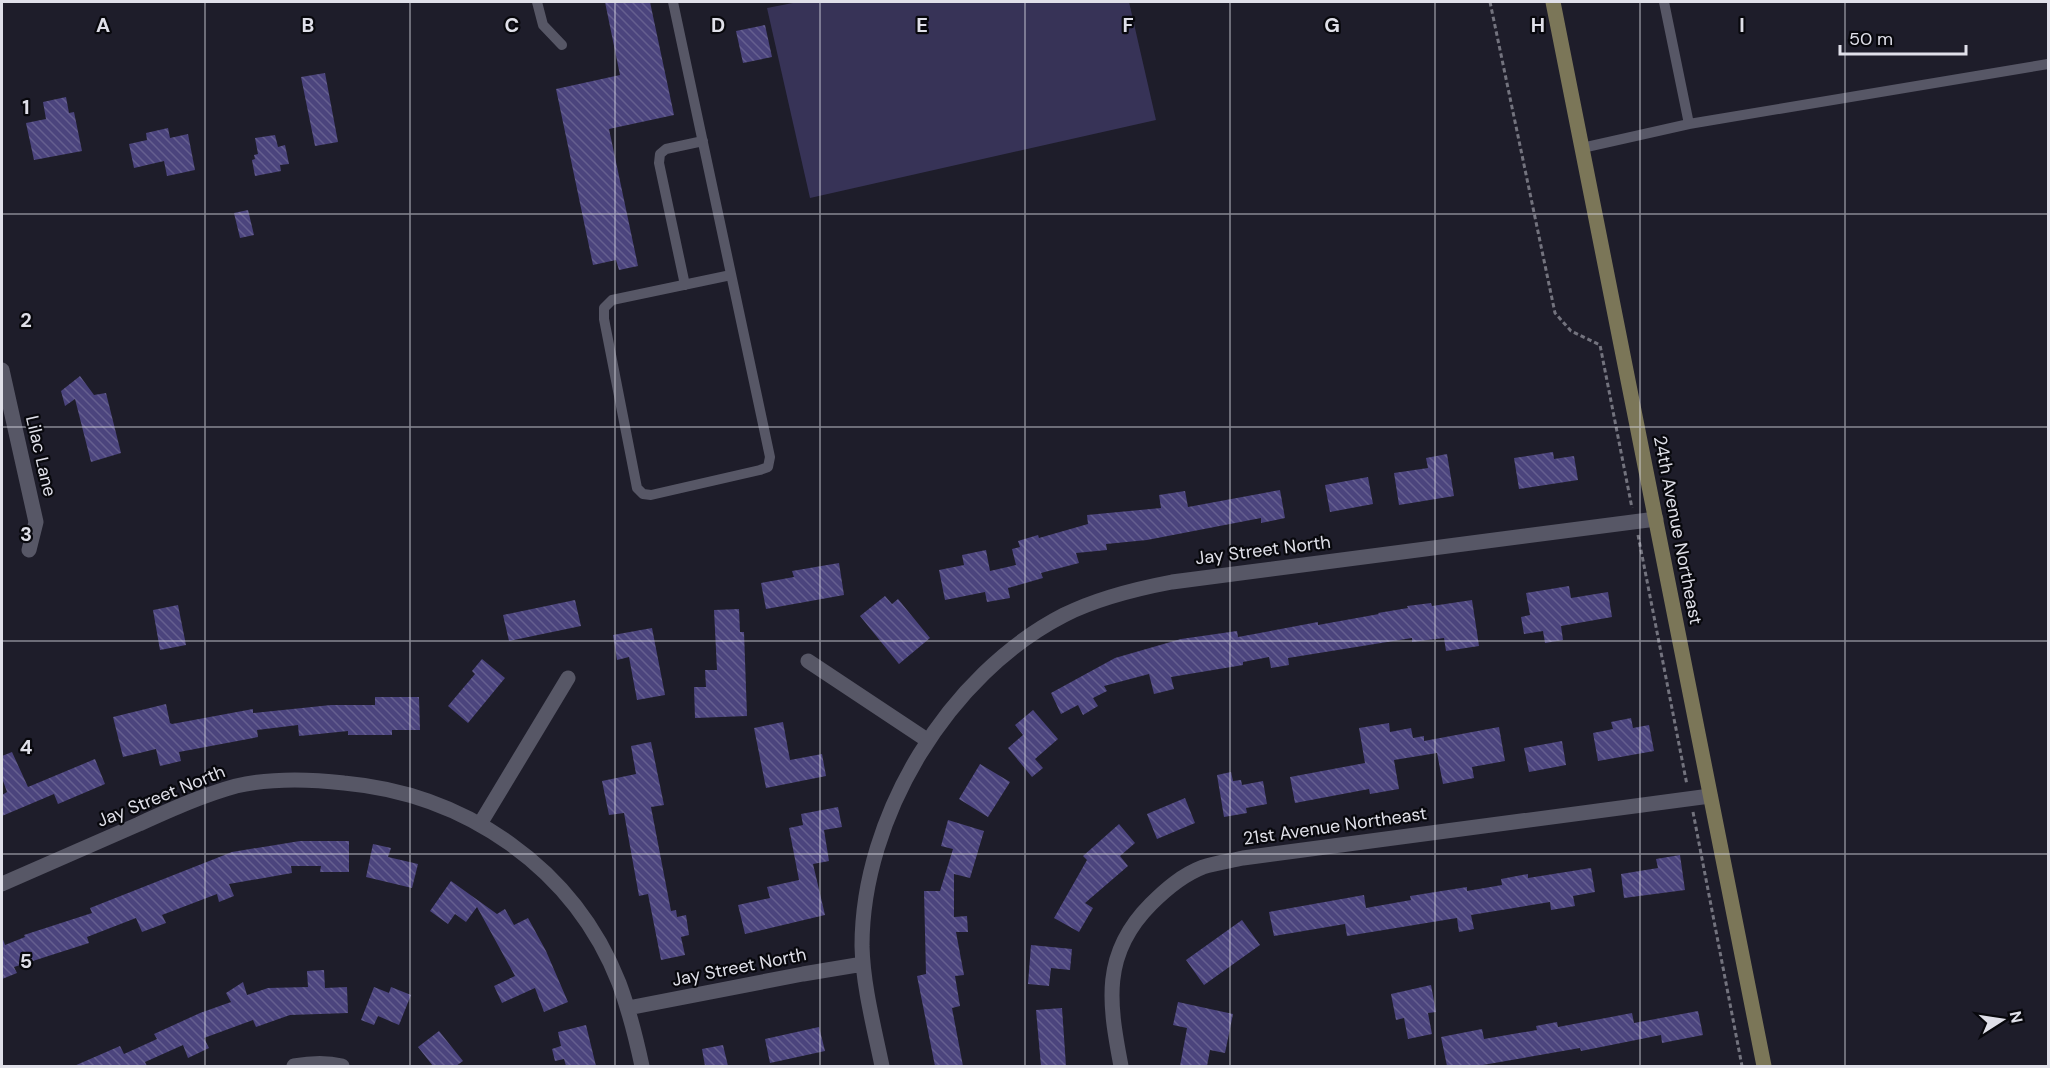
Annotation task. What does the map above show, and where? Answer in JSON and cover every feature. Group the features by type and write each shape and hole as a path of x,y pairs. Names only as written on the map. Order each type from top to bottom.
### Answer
{"main road":[{"name":"24th Avenue Northeast","path":"1554,2 1764,1066"}],"street":[{"name":"Lilac Lane","path":"2,369 36,522 29,550"},
{"name":"Jay Street North","path":"2,884 181,806 235,786 309,779 369,785 429,801 480,824 509,842 553,880 573,902 591,928 618,981 627,1008 863,964 862,943 866,897 880,838 902,784 927,740 987,671 1023,641 1061,616 1128,591 1172,582 1656,519"},
{"path":"808,661 927,740"},
{"path":"480,824 568,678"},
{"name":"21st Avenue Northeast","path":"1121,1066 1115,1038 1112,995 1116,955 1138,916 1169,886 1202,867 1243,858 1710,796"},
{"path":"863,964 882,1066"},
{"path":"627,1008 642,1066"},
{"path":"294,1066 313,1063 342,1066"}],"lane":[{"path":"537,2 543,26 562,45"},
{"path":"673,2 770,457 768,467 651,495 643,494 637,488 604,319 604,308 612,300 731,275"},
{"path":"1664,2 1689,124"},
{"path":"1582,148 1689,124 2049,64"},
{"path":"685,285 659,164 660,154 666,149 703,141"}],"shaded area":[{"path":"798,2 1129,2 1156,120 810,198 767,8"}],"building":[{"path":"605,2 650,2 674,115 609,129 638,266 619,270 616,260 593,265 556,89 620,75"},
{"path":"765,25 772,57 743,63 736,31"},
{"path":"325,73 338,142 315,146 301,77"},
{"path":"66,97 69,113 74,112 82,151 34,160 26,123 46,119 43,102"},
{"path":"168,128 170,138 188,134 195,170 167,176 164,161 134,168 129,144 147,140 146,133"},
{"path":"275,135 278,147 285,145 289,164 280,165 281,171 255,176 252,160 255,159 254,155 258,154 255,138"},
{"path":"248,210 254,235 240,238 234,213"},
{"path":"80,376 94,395 106,393 121,453 91,462 75,399 65,406 61,391"},
{"path":"1553,452 1554,459 1574,456 1578,480 1519,489 1514,458"},
{"path":"1447,454 1454,496 1399,505 1394,473 1428,468 1426,458"},
{"path":"1368,477 1373,504 1330,512 1325,485"},
{"path":"1280,490 1285,518 1261,523 1261,518 1147,540 1106,544 1107,550 1076,553 1079,563 1041,573 1043,578 1008,588 1010,598 987,602 985,592 945,600 939,570 964,565 962,555 986,550 990,571 1016,565 1012,549 1020,547 1018,541 1038,535 1039,538 1088,524 1087,515 1161,508 1159,495 1185,491 1188,507"},
{"path":"839,563 844,595 766,609 761,583 794,577 792,571"},
{"path":"1569,586 1571,598 1608,592 1612,617 1561,626 1563,640 1545,643 1543,631 1524,634 1521,617 1530,615 1526,593"},
{"path":"885,596 892,604 898,599 930,638 899,664 860,616"},
{"path":"575,600 581,626 509,641 503,615"},
{"path":"1472,600 1479,646 1446,651 1444,638 1412,642 1412,638 1288,658 1289,665 1271,668 1269,657 1243,662 1243,665 1171,677 1174,689 1154,694 1149,674 1104,686 1107,691 1093,698 1098,706 1083,715 1078,705 1061,714 1051,693 1115,658 1181,639 1237,631 1238,637 1318,622 1318,625 1379,614 1408,608 1407,606 1431,603 1432,606"},
{"path":"178,605 186,645 160,650 153,610"},
{"path":"739,609 740,632 744,632 747,716 695,718 694,687 706,687 705,670 717,670 714,610"},
{"path":"652,628 665,695 637,700 629,657 617,660 613,635"},
{"path":"482,659 505,678 468,723 448,706 475,674 472,671"},
{"path":"375,697 419,697 420,730 392,730 392,735 348,735 348,731 299,736 298,725 257,730 258,737 179,752 181,761 160,766 156,749 123,757 113,717 166,704 172,724 253,709 253,713 331,705 375,705"},
{"path":"1033,710 1058,739 1035,759 1043,768 1032,777 1008,748 1023,735 1015,725"},
{"path":"1631,718 1633,728 1649,725 1654,751 1598,761 1593,733 1613,729 1611,722"},
{"path":"783,722 790,760 822,754 826,776 766,788 754,728"},
{"path":"1389,723 1390,732 1411,728 1413,738 1424,736 1424,741 1499,727 1505,761 1472,767 1474,778 1443,784 1437,753 1394,760 1399,789 1370,794 1369,789 1295,803 1290,777 1365,763 1359,728"},
{"path":"1562,741 1566,765 1529,772 1524,748"},
{"path":"651,742 664,805 651,807 671,911 676,910 677,917 686,915 689,935 681,937 685,955 661,960 648,894 639,896 624,813 609,815 602,781 636,774 631,746"},
{"path":"12,752 28,787 95,759 105,784 58,804 54,794 2,816 2,795 7,792 2,778 2,756"},
{"path":"980,764 1010,782 988,817 959,799"},
{"path":"1231,772 1233,781 1241,780 1242,785 1263,781 1267,804 1246,808 1247,813 1224,817 1217,775"},
{"path":"1185,798 1195,823 1157,839 1147,814"},
{"path":"838,807 842,827 824,830 829,861 813,864 825,915 745,934 738,905 770,898 767,887 799,880 789,828 803,825 801,814"},
{"path":"948,820 984,831 970,878 954,874 954,917 967,916 968,932 956,932 964,975 955,976 960,1006 952,1008 963,1066 935,1066 917,976 926,974 924,891 940,891 953,849 941,846"},
{"path":"1119,824 1135,843 1120,856 1128,866 1085,903 1093,908 1079,932 1054,918 1087,860 1083,856"},
{"path":"300,841 349,841 349,872 320,872 321,866 291,866 292,873 229,884 234,896 219,902 217,894 162,915 166,923 142,932 136,918 87,937 89,943 14,967 17,973 2,979 2,937 5,945 25,937 24,935 92,913 90,908 232,852"},
{"path":"373,844 391,848 388,857 418,864 412,888 366,877"},
{"path":"1680,855 1685,890 1624,898 1621,874 1658,868 1656,859"},
{"path":"1591,868 1595,892 1573,896 1575,906 1551,910 1550,902 1471,915 1474,929 1459,932 1457,918 1347,936 1345,924 1274,936 1269,912 1364,895 1366,908 1411,900 1410,896 1467,887 1467,891 1502,885 1501,879 1528,874 1528,878"},
{"path":"451,881 497,914 505,909 514,925 528,918 546,951 568,1002 544,1012 535,988 502,1003 494,986 515,976 477,907 466,922 455,914 448,924 430,911"},
{"path":"1242,920 1260,945 1204,985 1186,960"},
{"path":"1031,945 1072,949 1070,970 1051,968 1049,986 1028,984"},
{"path":"324,970 325,988 347,987 348,1013 290,1015 256,1027 253,1020 204,1038 209,1048 188,1058 183,1045 145,1062 147,1066 74,1066 120,1046 124,1054 157,1039 154,1034 231,1002 226,993 243,982 247,995 268,988 308,987 307,971"},
{"path":"1431,985 1436,1012 1428,1013 1432,1034 1408,1039 1404,1018 1396,1020 1391,994"},
{"path":"374,987 389,993 391,987 411,995 399,1025 378,1016 374,1025 361,1020"},
{"path":"1178,1002 1233,1014 1225,1053 1210,1050 1207,1066 1180,1066 1187,1028 1173,1025"},
{"path":"1062,1008 1066,1066 1041,1066 1036,1010"},
{"path":"1698,1011 1703,1035 1662,1043 1661,1035 1581,1051 1580,1048 1477,1066 1447,1066 1441,1037 1482,1029 1484,1039 1537,1030 1536,1026 1557,1022 1558,1027 1632,1013 1634,1023"},
{"path":"586,1025 596,1066 566,1066 564,1059 555,1061 552,1049 561,1046 558,1032"},
{"path":"819,1027 825,1051 770,1063 765,1039"},
{"path":"439,1031 463,1061 456,1066 433,1066 418,1047"},
{"path":"723,1045 728,1066 705,1066 702,1049"}]}
